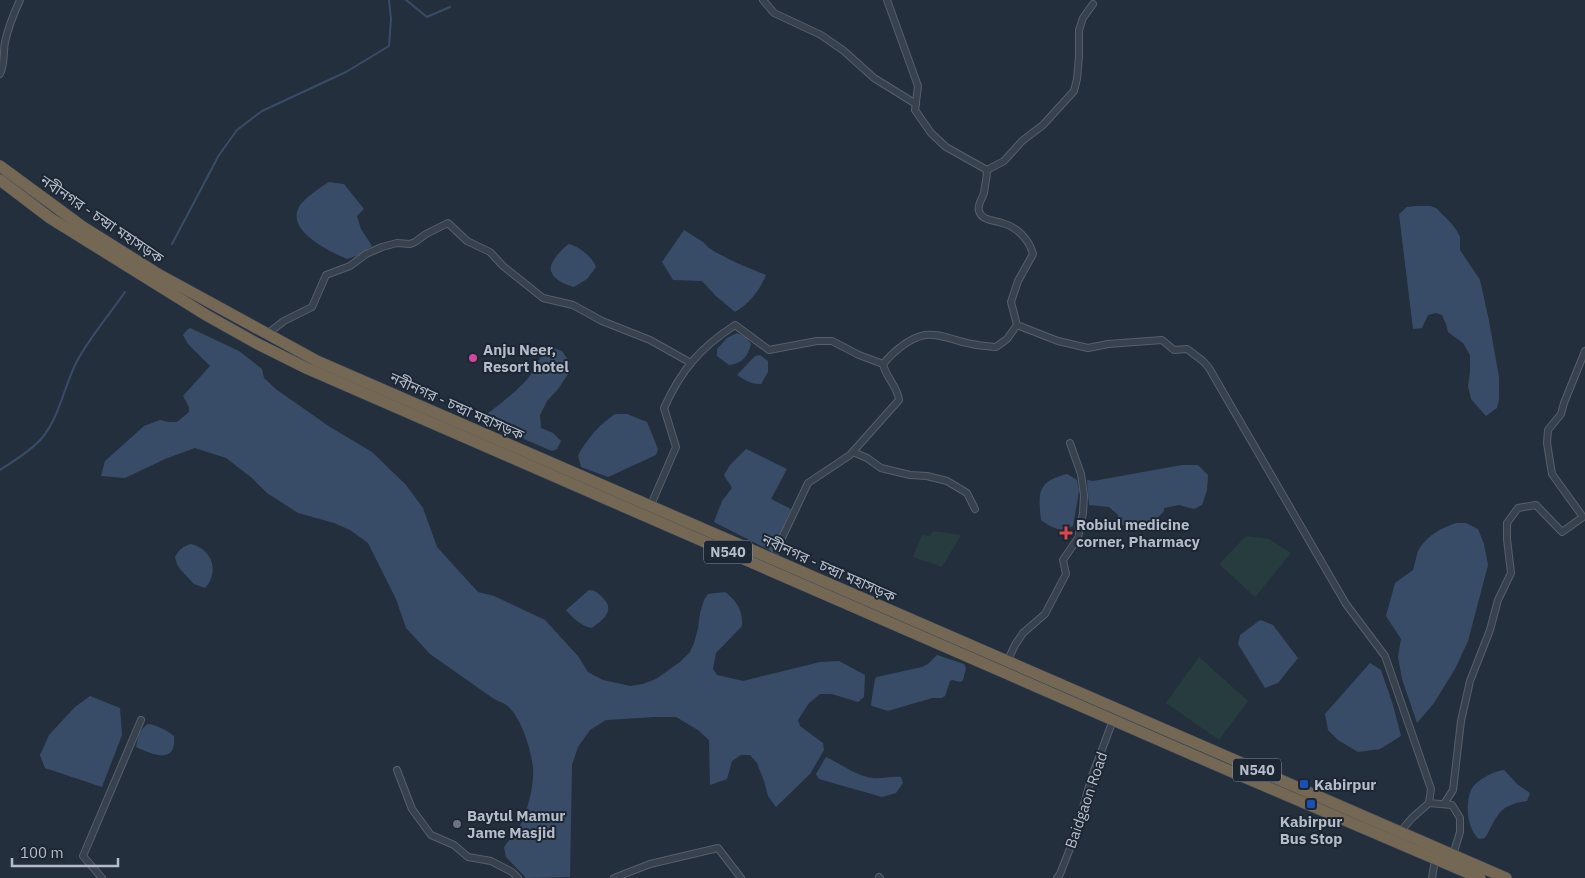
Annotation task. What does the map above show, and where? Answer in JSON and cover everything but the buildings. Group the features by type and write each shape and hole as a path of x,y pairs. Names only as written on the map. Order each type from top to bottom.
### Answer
{"highway":[{"name":"নবীনগর - চন্দ্রা মহাসড়ক","path":"0,166 83,227 158,274 317,361 1506,878"},
{"name":"নবীনগর - চন্দ্রা মহাসড়ক","path":"0,180 50,218 198,311 306,368 1480,878"}],"street":[{"path":"0,74 3,68 5,43 9,28 20,0"},
{"path":"763,0 774,12 821,35 844,51 874,78 916,104"},
{"path":"887,0 918,86 915,110 931,133 946,147 987,170"},
{"path":"987,170 1004,161 1022,141 1043,125 1074,91 1078,72 1079,30 1083,18 1093,4"},
{"path":"987,170 979,211 988,220 1003,223 1022,234 1031,244 1033,254 1018,282 1011,302 1017,325"},
{"path":"266,334 284,321 312,307 326,275 350,266 366,254 382,247 397,243 410,244 415,242 448,223 467,241 490,252 503,266 543,298 573,305 602,321 650,340 691,363"},
{"path":"650,507 676,447 664,408 672,390 691,363 714,339 735,325 769,350 817,341 832,341 859,355 883,364"},
{"path":"883,364 892,354 912,341 926,335 996,347 1007,339 1017,325"},
{"path":"1017,325 1058,341 1088,348 1108,344 1162,340 1174,350 1187,349 1210,368 1346,604 1386,656 1430,789 1429,802 1400,832"},
{"path":"1444,804 1452,790 1461,721 1470,681 1490,630 1498,600 1511,573 1507,522 1518,508 1536,505 1562,532 1583,517 1552,474 1547,443 1548,430 1560,414 1585,352"},
{"path":"772,559 808,483 850,455 899,400 898,392 884,370 883,364"},
{"path":"1007,662 1015,644 1023,633 1045,614 1066,574 1062,560 1078,538 1084,495 1081,474 1070,443"},
{"path":"853,452 867,458 881,468 947,481 967,493 975,509"},
{"path":"102,878 83,856 141,720"},
{"name":"Baidgaon Road","path":"1057,878 1076,833 1091,779 1113,720"},
{"path":"397,770 412,809 431,835 454,845 468,857 491,861 512,872 518,878"},
{"path":"1429,802 1452,805 1460,818 1460,832 1453,855"},
{"path":"614,878 650,864 718,848 741,878"},
{"path":"1432,878 1435,860"}],"green space":[{"path":"933,531 961,535 942,567 913,557 922,535 930,536"},
{"path":"1246,536 1269,539 1291,553 1255,597 1219,564"},
{"path":"1199,657 1248,701 1219,740 1166,703"}],"water":[{"path":"329,182 344,184 364,209 357,216 361,229 372,246 359,255 347,259 310,238 302,230 298,222 297,213 301,204"},
{"path":"1407,207 1436,208 1451,223 1460,237 1460,250 1480,280 1499,377 1497,408 1486,416 1471,399 1468,386 1470,355 1463,343 1448,332 1442,315 1436,313 1428,315 1422,328 1413,329 1399,214"},
{"path":"684,230 717,253 766,275 754,296 740,309 735,312 702,281 673,280 662,262"},
{"path":"569,244 585,252 592,259 596,267 587,279 574,287 557,279 551,271 554,260"},
{"path":"190,328 239,351 262,369 264,378 277,390 330,427 372,452 406,485 423,508 437,547 478,592 494,596 545,620 578,656 588,672 603,680 630,686 656,679 680,662 690,652 694,643 704,600 708,594 725,592 738,607 742,626 716,653 713,669 717,675 743,681 820,662 839,661 865,675 864,697 858,702 832,694 820,694 809,703 798,720 800,726 823,743 824,750 810,774 776,807 768,796 757,763 750,755 741,755 732,761 727,779 710,785 709,740 698,730 676,717 606,720 590,730 578,747 572,765 570,877 526,878 506,857 504,847 520,826 532,789 532,759 521,726 511,709 430,654 406,628 396,599 368,543 350,530 334,523 298,513 267,493 252,478 226,458 195,448 165,459 125,478 101,476 105,461 144,426 160,420 177,422 189,412 189,407 183,396 210,366 188,344 183,335"},
{"path":"737,333 746,337 751,344 744,359 729,365 717,356 717,349 727,338"},
{"path":"553,348 562,351 570,363 568,374 547,401 540,415 541,428 553,433 561,441 557,449 552,451 479,420 519,388 529,377 541,358 547,351"},
{"path":"760,355 768,361 768,372 761,384 749,382 737,375 755,356"},
{"path":"615,414 627,414 647,422 658,449 656,455 608,477 581,467 578,455 594,432"},
{"path":"746,449 787,469 771,499 791,509 773,552 714,522 722,501 732,488 724,475 730,465"},
{"path":"1182,465 1198,465 1208,475 1207,490 1202,505 1194,509 1179,505 1164,508 1164,511 1158,517 1146,524 1127,526 1119,523 1118,515 1109,507 1089,505 1087,480 1093,481"},
{"path":"1067,474 1077,480 1079,491 1073,526 1062,531 1041,520 1040,495 1045,485 1050,481"},
{"path":"1456,523 1466,523 1478,529 1484,544 1488,565 1468,641 1455,669 1434,703 1417,723 1402,679 1398,657 1401,639 1386,616 1395,583 1413,570 1421,546 1434,533"},
{"path":"191,544 204,551 212,562 212,575 210,582 205,588 194,584 177,564 175,557 183,547"},
{"path":"589,590 599,594 608,606 607,614 592,628 581,624 566,610"},
{"path":"1260,620 1273,625 1298,658 1278,683 1265,688 1238,644 1240,635"},
{"path":"937,655 964,664 966,668 961,682 950,681 945,696 888,711 872,706 875,679 877,677 922,667"},
{"path":"1370,663 1381,670 1401,736 1380,749 1358,752 1338,740 1328,730 1325,714"},
{"path":"90,696 120,708 122,735 102,787 45,768 40,755 49,735 75,707"},
{"path":"148,724 155,725 174,736 174,745 168,755 156,755 136,747 141,731"},
{"path":"826,757 861,775 876,778 901,777 903,783 896,793 882,797 819,779 816,774"},
{"path":"1504,770 1518,785 1530,793 1527,801 1510,805 1504,809 1496,818 1485,838 1479,839 1472,829 1468,816 1471,790 1473,786 1486,777"}],"waterway":[{"path":"172,244 219,155 237,130 262,111 346,72 389,46 391,19 389,0"},
{"path":"406,0 427,17 450,7"},
{"path":"0,470 33,447 42,438 58,411 82,352 125,292"}],"place":[{"name":"Anju Neer, Resort hotel","path":"473,358"},
{"name":"Robiul medicine corner, Pharmacy","path":"1066,533"},
{"name":"Kabirpur","path":"1304,784"},
{"name":"Kabirpur Bus Stop","path":"1311,804"},
{"name":"Baytul Mamur Jame Masjid","path":"457,824"}]}
